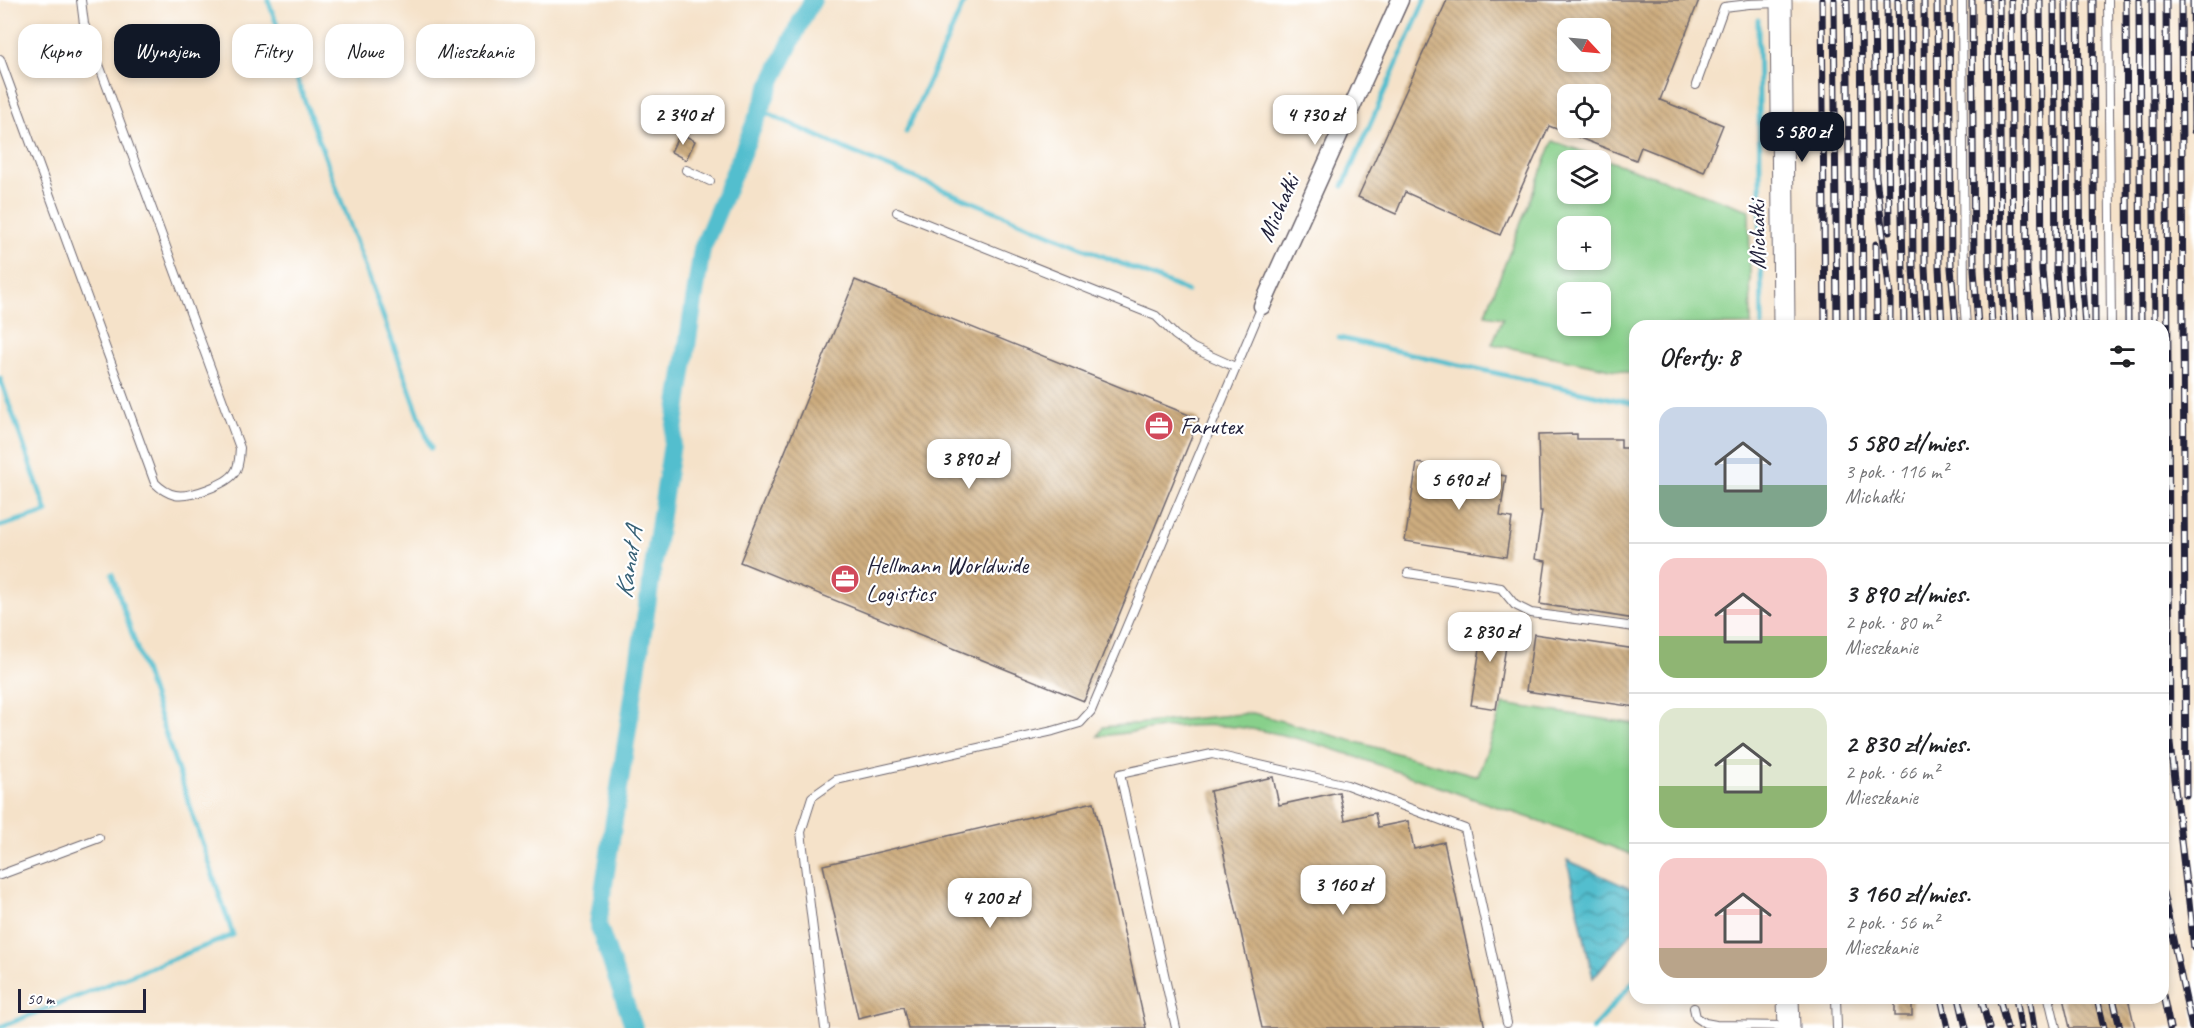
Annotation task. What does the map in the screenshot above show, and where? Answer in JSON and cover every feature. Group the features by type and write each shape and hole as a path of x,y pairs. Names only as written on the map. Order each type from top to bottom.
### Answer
{"street":[{"name":"Michałki","path":"1262,306 1400,0"},
{"name":"Michałki","path":"1781,2 1784,320"},
{"path":"1788,1004 1789,1027"}],"lane":[{"path":"0,59 154,483 164,492 177,496 191,494 228,481 236,471 240,448 84,24 81,0"},
{"path":"1962,0 1966,320"},
{"path":"2108,0 2111,320"},
{"path":"1695,84 1725,7 1781,2"},
{"path":"686,170 711,181"},
{"path":"897,212 1156,316 1175,335 1193,348 1235,368"},
{"path":"825,1028 801,832 812,797 836,780 1036,735 1080,723 1092,711 1262,306"},
{"path":"1408,573 1501,588 1515,605 1531,613 1629,626"},
{"path":"1176,1028 1120,774 1212,754 1347,784 1465,829 1507,1023"},
{"path":"0,875 99,838"},
{"path":"1836,1004 1837,1028"},
{"path":"2050,1004 2056,1028"},
{"path":"1694,1008 1696,1017 1716,1026 1789,1027"}],"green space":[{"path":"1553,141 1579,150 1557,150 1557,204 1611,204 1611,161 1749,210 1751,320 1629,320 1629,373 1492,344 1503,318 1485,315"},
{"path":"1503,704 1629,723 1629,854 1340,751 1283,735 1254,729 1209,725 1098,736 1103,727 1253,713 1478,776"}],"water":[{"path":"1567,860 1629,888 1629,935 1593,978"}],"building":[{"path":"1447,0 1699,0 1660,100 1723,125 1704,172 1641,147 1636,160 1580,138 1611,138 1611,84 1557,84 1557,129 1549,126 1500,235 1405,192 1396,214 1358,197"},
{"path":"680,133 695,141 686,160 671,152"},
{"path":"855,280 1199,419 1084,701 740,562"},
{"path":"1577,434 1577,439 1621,439 1621,448 1629,448 1629,618 1540,604 1546,561 1535,559 1542,511 1540,511 1538,435"},
{"path":"1417,463 1506,476 1500,516 1512,518 1506,557 1405,541"},
{"path":"1485,617 1510,621 1496,709 1471,705"},
{"path":"1534,634 1629,648 1629,706 1526,691"},
{"path":"1273,777 1279,805 1339,792 1345,820 1375,813 1378,827 1408,821 1414,849 1444,842 1485,1028 1262,1028 1210,791"},
{"path":"1094,802 1146,1028 908,1028 903,1007 858,1018 823,865"},
{"path":"1895,1004 1912,1004 1912,1016 1895,1016"},
{"path":"2064,1004 2129,1004 2135,1028 2070,1028"}],"waterway":[{"path":"268,0 431,448"},
{"name":"Kanał A","path":"634,1028 598,924 702,249 773,79 813,0"},
{"path":"906,132 965,0"},
{"path":"1343,186 1425,0"},
{"path":"1758,20 1762,320"},
{"path":"760,110 850,151 1187,291"},
{"path":"1339,338 1629,403"},
{"path":"0,378 47,512 0,526"},
{"path":"0,1027 233,935 112,574"},
{"path":"1593,1028 1629,987"}],"railway":[{"path":"1822,0 1825,320"},
{"path":"1834,0 1837,320"},
{"path":"1847,0 1851,320"},
{"path":"1861,0 1863,320"},
{"path":"1874,0 1876,177 1890,295 1890,320"},
{"path":"1887,0 1889,231"},
{"path":"1898,0 1904,320"},
{"path":"1911,0 1913,266 1916,320"},
{"path":"1924,0 1925,267 1928,320"},
{"path":"1937,0 1939,267 1942,320"},
{"path":"1949,0 1951,268 1955,320"},
{"path":"1972,0 1974,269 1978,320"},
{"path":"1987,0 1989,268 1992,320"},
{"path":"1999,0 2001,270 2004,320"},
{"path":"2011,0 2013,269 2016,320"},
{"path":"2025,0 2027,271 2031,320"},
{"path":"2040,0 2042,271 2046,320"},
{"path":"2054,0 2056,271 2060,320"},
{"path":"2066,0 2068,271 2072,320"},
{"path":"2078,0 2081,271 2085,320"},
{"path":"2093,0 2095,320"},
{"path":"2126,0 2128,320"},
{"path":"2139,0 2141,320"},
{"path":"2152,0 2155,320"},
{"path":"2166,0 2168,320"},
{"path":"2181,0 2186,795"},
{"path":"2193,0 2194,131"},
{"path":"1876,244 1877,320"},
{"path":"2169,558 2170,744 2187,893"},
{"path":"2187,884 2194,948"},
{"path":"2169,921 2192,1028"},
{"path":"1942,1004 1948,1028"},
{"path":"1960,1004 1966,1028"},
{"path":"1983,1004 1989,1028"},
{"path":"2001,1004 2007,1028"},
{"path":"2017,1004 2021,1028"},
{"path":"2030,1004 2034,1028"},
{"path":"2098,1004 2104,1028"},
{"path":"2114,1004 2120,1028"},
{"path":"2165,1004 2170,1028"}],"place":[{"name":"Farutex","path":"1159,426"},
{"name":"Hellmann Worldwide Logistics","path":"845,579"}]}
